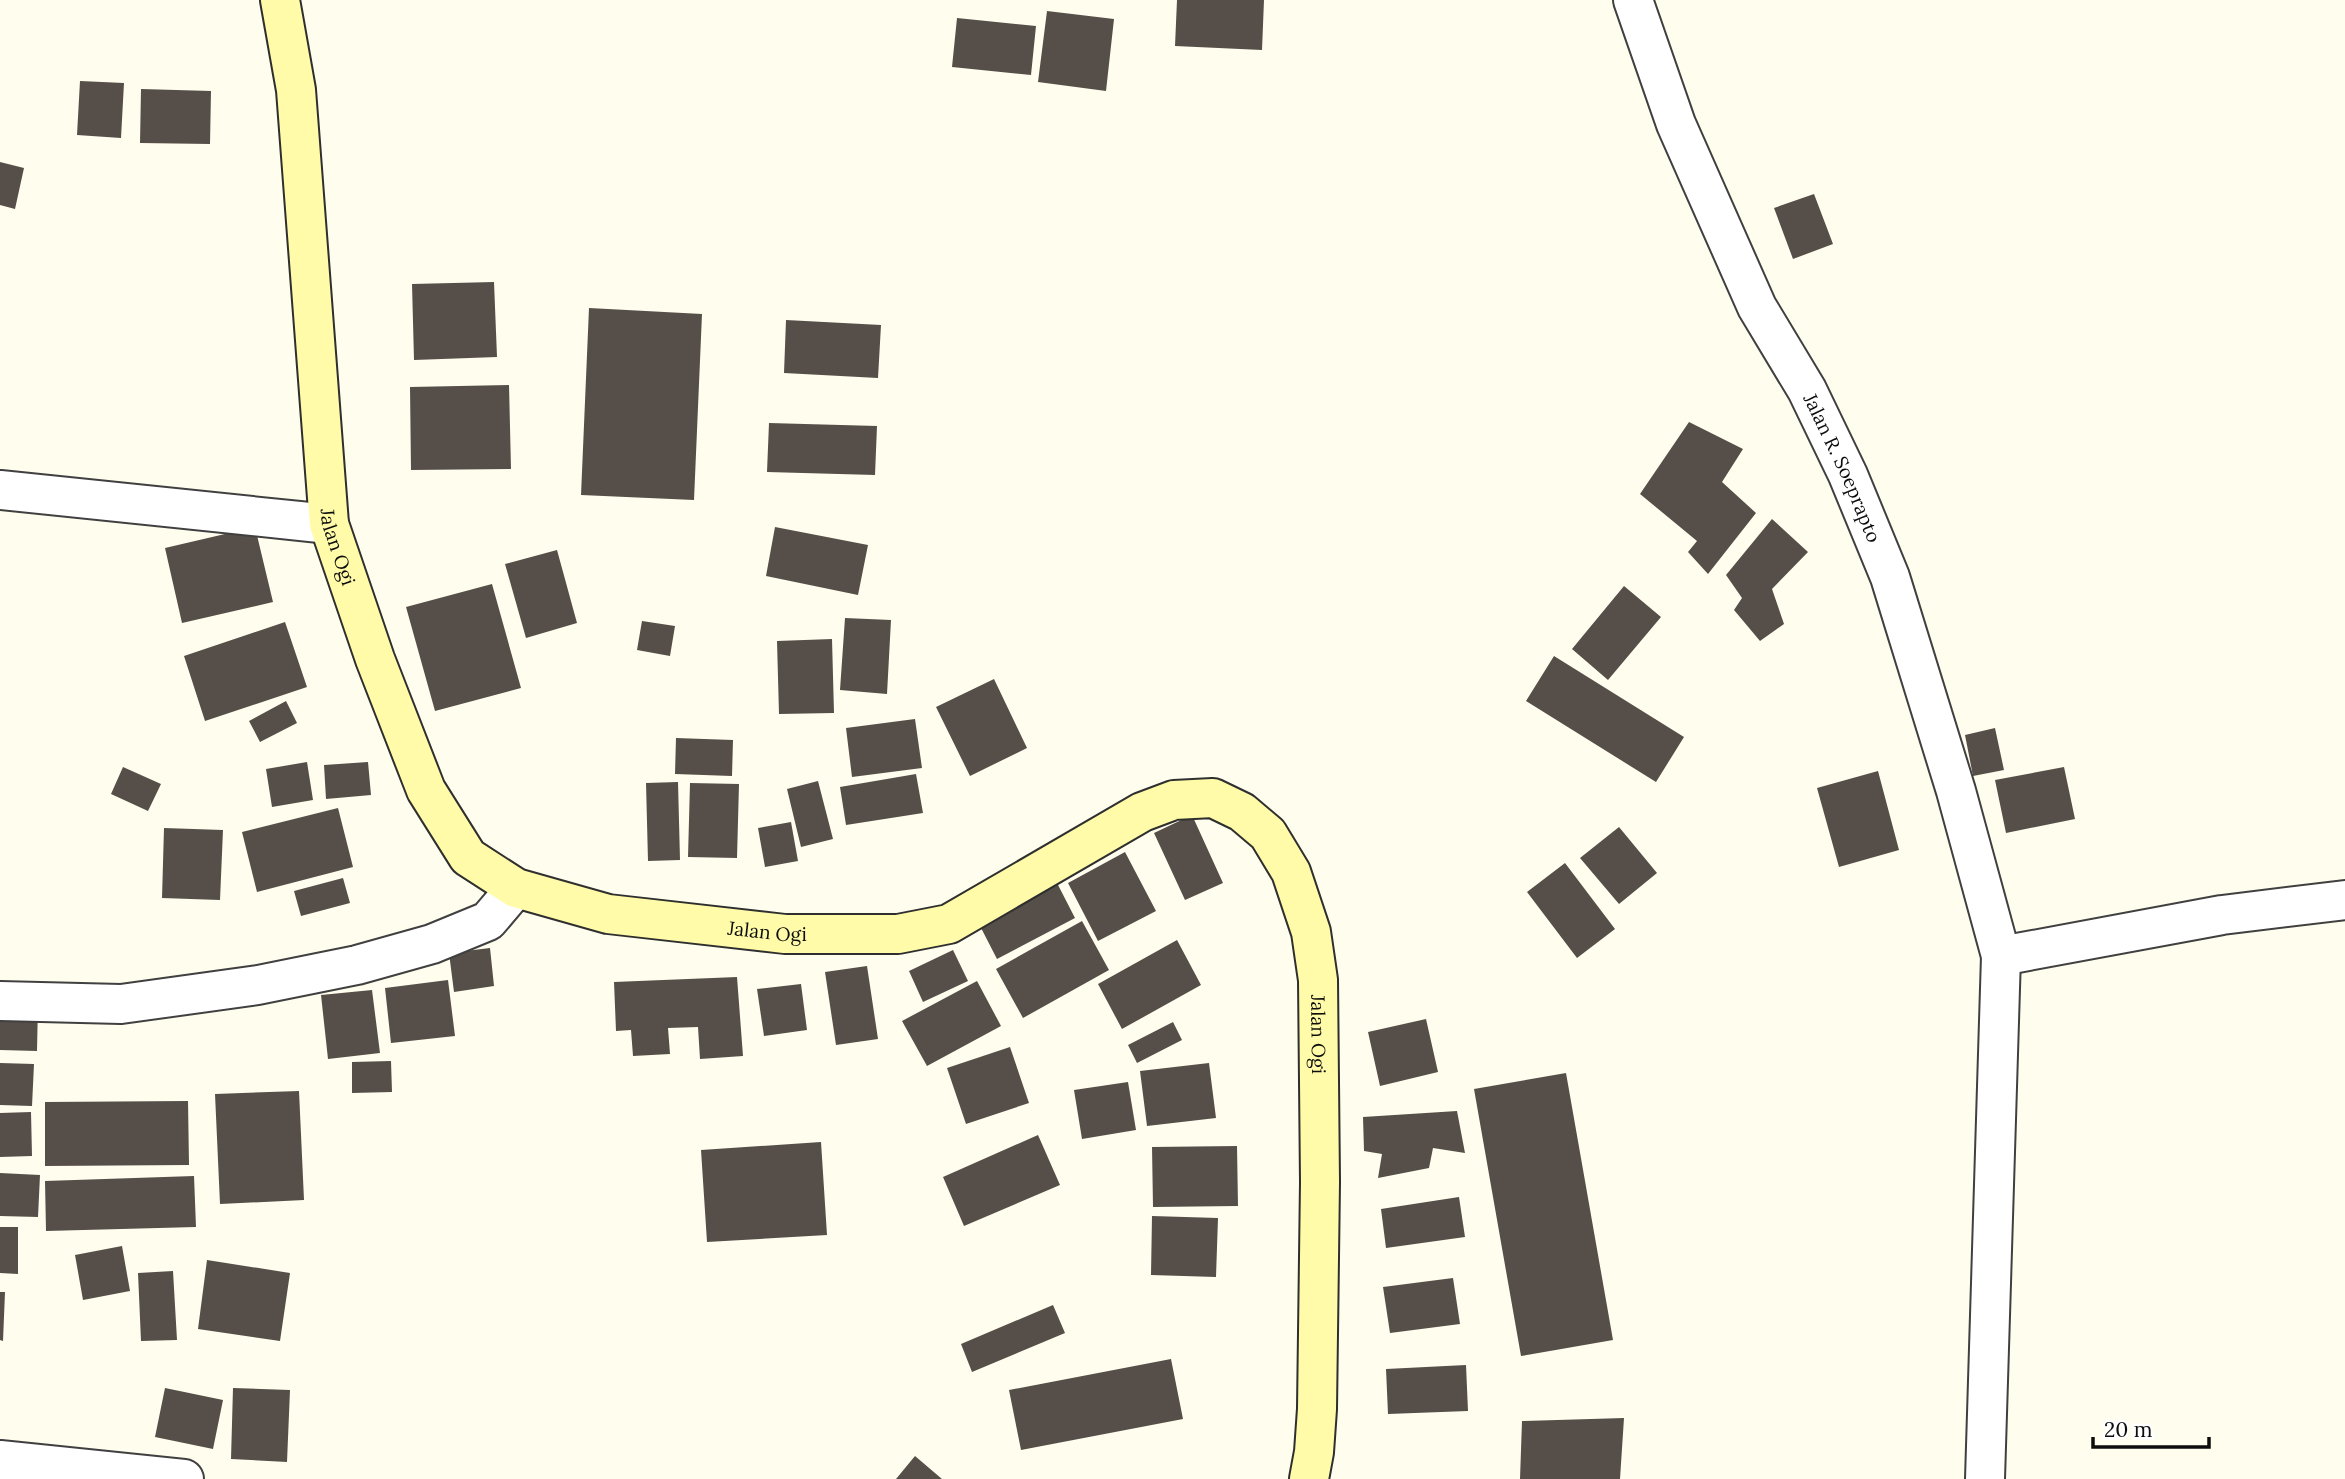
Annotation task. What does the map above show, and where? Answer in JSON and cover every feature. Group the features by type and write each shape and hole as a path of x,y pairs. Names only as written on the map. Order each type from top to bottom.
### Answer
{"street":[{"name":"Jalan Ogi","path":"280,0 296,90 329,524 375,660 426,790 468,857 516,888 608,914 785,934 898,934 949,924 1142,813 1174,800 1213,798 1242,812 1268,834 1291,872 1311,932 1318,980 1320,1182 1317,1409 1309,1479"},
{"name":"Jalan R. Soeprapto","path":"1633,0 1676,124 1757,307 1807,390 1848,475 1890,577 1956,791 2001,956 1985,1479"},
{"path":"0,490 329,524"},
{"path":"0,1001 121,1004 258,985 357,965 432,944 488,921 516,888"},
{"path":"2001,956 2222,915 2345,900"},
{"path":"0,1460 184,1479"}],"building":[{"path":"1177,0 1264,0 1262,50 1175,46"},
{"path":"1047,11 1114,19 1106,91 1038,82"},
{"path":"957,18 1036,26 1031,75 952,67"},
{"path":"80,81 124,83 121,138 77,135"},
{"path":"141,89 211,91 210,144 140,143"},
{"path":"0,162 24,168 15,209 0,205"},
{"path":"1814,194 1833,244 1793,259 1774,208"},
{"path":"494,282 497,357 414,360 412,284"},
{"path":"589,308 702,314 694,500 581,495"},
{"path":"786,320 881,325 878,378 784,373"},
{"path":"509,385 511,469 411,470 410,387"},
{"path":"1689,422 1743,449 1722,482 1756,513 1708,574 1688,552 1697,541 1640,494"},
{"path":"769,423 877,426 875,475 767,472"},
{"path":"1772,519 1808,552 1772,589 1784,624 1760,641 1734,610 1742,598 1726,575"},
{"path":"255,527 273,602 182,623 165,548"},
{"path":"775,527 868,545 858,595 766,576"},
{"path":"557,550 577,623 526,638 505,564"},
{"path":"492,584 521,688 435,711 406,607"},
{"path":"1624,586 1661,617 1608,680 1572,649"},
{"path":"845,618 891,620 887,694 840,690"},
{"path":"642,621 675,626 670,656 637,650"},
{"path":"285,622 307,687 205,721 184,656"},
{"path":"832,639 834,713 779,714 777,641"},
{"path":"1554,656 1684,737 1656,782 1526,701"},
{"path":"994,679 1027,748 970,776 936,707"},
{"path":"286,701 297,723 260,742 249,721"},
{"path":"915,719 922,768 852,777 846,728"},
{"path":"1995,728 2004,770 1973,776 1965,735"},
{"path":"676,738 733,740 732,776 675,774"},
{"path":"307,762 313,800 272,807 266,769"},
{"path":"368,762 371,795 326,799 324,765"},
{"path":"123,767 161,784 148,811 111,794"},
{"path":"2064,767 2075,819 2006,833 1995,780"},
{"path":"1878,771 1899,850 1839,867 1817,788"},
{"path":"916,774 923,813 846,825 840,787"},
{"path":"818,781 833,839 801,847 787,789"},
{"path":"678,782 680,860 648,861 646,783"},
{"path":"690,783 739,784 737,858 688,857"},
{"path":"338,808 353,867 257,892 242,832"},
{"path":"1192,815 1223,883 1185,900 1154,833"},
{"path":"791,822 798,861 765,867 758,828"},
{"path":"1619,827 1657,873 1619,904 1580,858"},
{"path":"164,828 223,830 220,900 162,898"},
{"path":"1125,852 1156,911 1098,941 1068,883"},
{"path":"1565,863 1615,929 1577,958 1527,892"},
{"path":"343,878 350,903 301,916 294,891"},
{"path":"1057,883 1075,918 997,959 979,924"},
{"path":"1082,921 1109,970 1023,1018 996,969"},
{"path":"1177,940 1201,985 1122,1029 1098,984"},
{"path":"490,948 494,986 454,992 449,953"},
{"path":"953,950 968,981 923,1002 909,971"},
{"path":"867,966 878,1039 836,1045 825,972"},
{"path":"737,977 743,1056 700,1059 698,1027 668,1028 670,1054 633,1056 631,1030 616,1031 614,982"},
{"path":"448,980 455,1036 391,1043 385,988"},
{"path":"977,981 1001,1026 927,1066 902,1021"},
{"path":"801,984 807,1030 764,1036 757,989"},
{"path":"372,990 380,1053 328,1059 321,995"},
{"path":"0,1003 38,1004 37,1051 0,1050"},
{"path":"1426,1019 1438,1072 1380,1086 1368,1032"},
{"path":"1173,1022 1182,1040 1137,1063 1128,1045"},
{"path":"1010,1047 1029,1103 966,1124 947,1068"},
{"path":"391,1061 392,1092 352,1093 352,1062"},
{"path":"0,1063 34,1064 32,1106 0,1105"},
{"path":"1209,1063 1216,1118 1147,1126 1140,1071"},
{"path":"1566,1073 1613,1340 1521,1356 1474,1089"},
{"path":"1128,1082 1136,1130 1082,1139 1074,1090"},
{"path":"299,1091 304,1200 220,1204 215,1094"},
{"path":"188,1101 189,1165 45,1166 45,1102"},
{"path":"1457,1111 1465,1153 1433,1148 1429,1168 1378,1178 1382,1154 1364,1151 1363,1117"},
{"path":"31,1112 32,1156 0,1157 0,1113"},
{"path":"1038,1135 1060,1185 964,1226 943,1177"},
{"path":"821,1142 827,1235 707,1242 701,1150"},
{"path":"1237,1146 1238,1206 1153,1207 1152,1147"},
{"path":"0,1173 40,1175 38,1217 0,1216"},
{"path":"194,1176 196,1227 46,1231 45,1181"},
{"path":"1459,1197 1465,1237 1386,1248 1381,1209"},
{"path":"1152,1216 1218,1218 1216,1277 1151,1275"},
{"path":"0,1227 18,1227 18,1274 0,1273"},
{"path":"122,1246 130,1291 83,1300 75,1255"},
{"path":"207,1260 290,1273 280,1341 198,1329"},
{"path":"173,1271 177,1340 141,1341 138,1273"},
{"path":"1453,1278 1460,1324 1390,1333 1383,1287"},
{"path":"0,1292 5,1292 3,1341 0,1340"},
{"path":"1053,1305 1065,1333 972,1372 961,1344"},
{"path":"1171,1359 1183,1419 1021,1450 1009,1390"},
{"path":"1466,1365 1468,1411 1388,1414 1386,1369"},
{"path":"165,1388 223,1400 213,1449 155,1437"},
{"path":"233,1388 290,1390 287,1462 231,1459"},
{"path":"1624,1418 1620,1479 1520,1479 1522,1421"},
{"path":"915,1456 942,1479 896,1479"}]}
